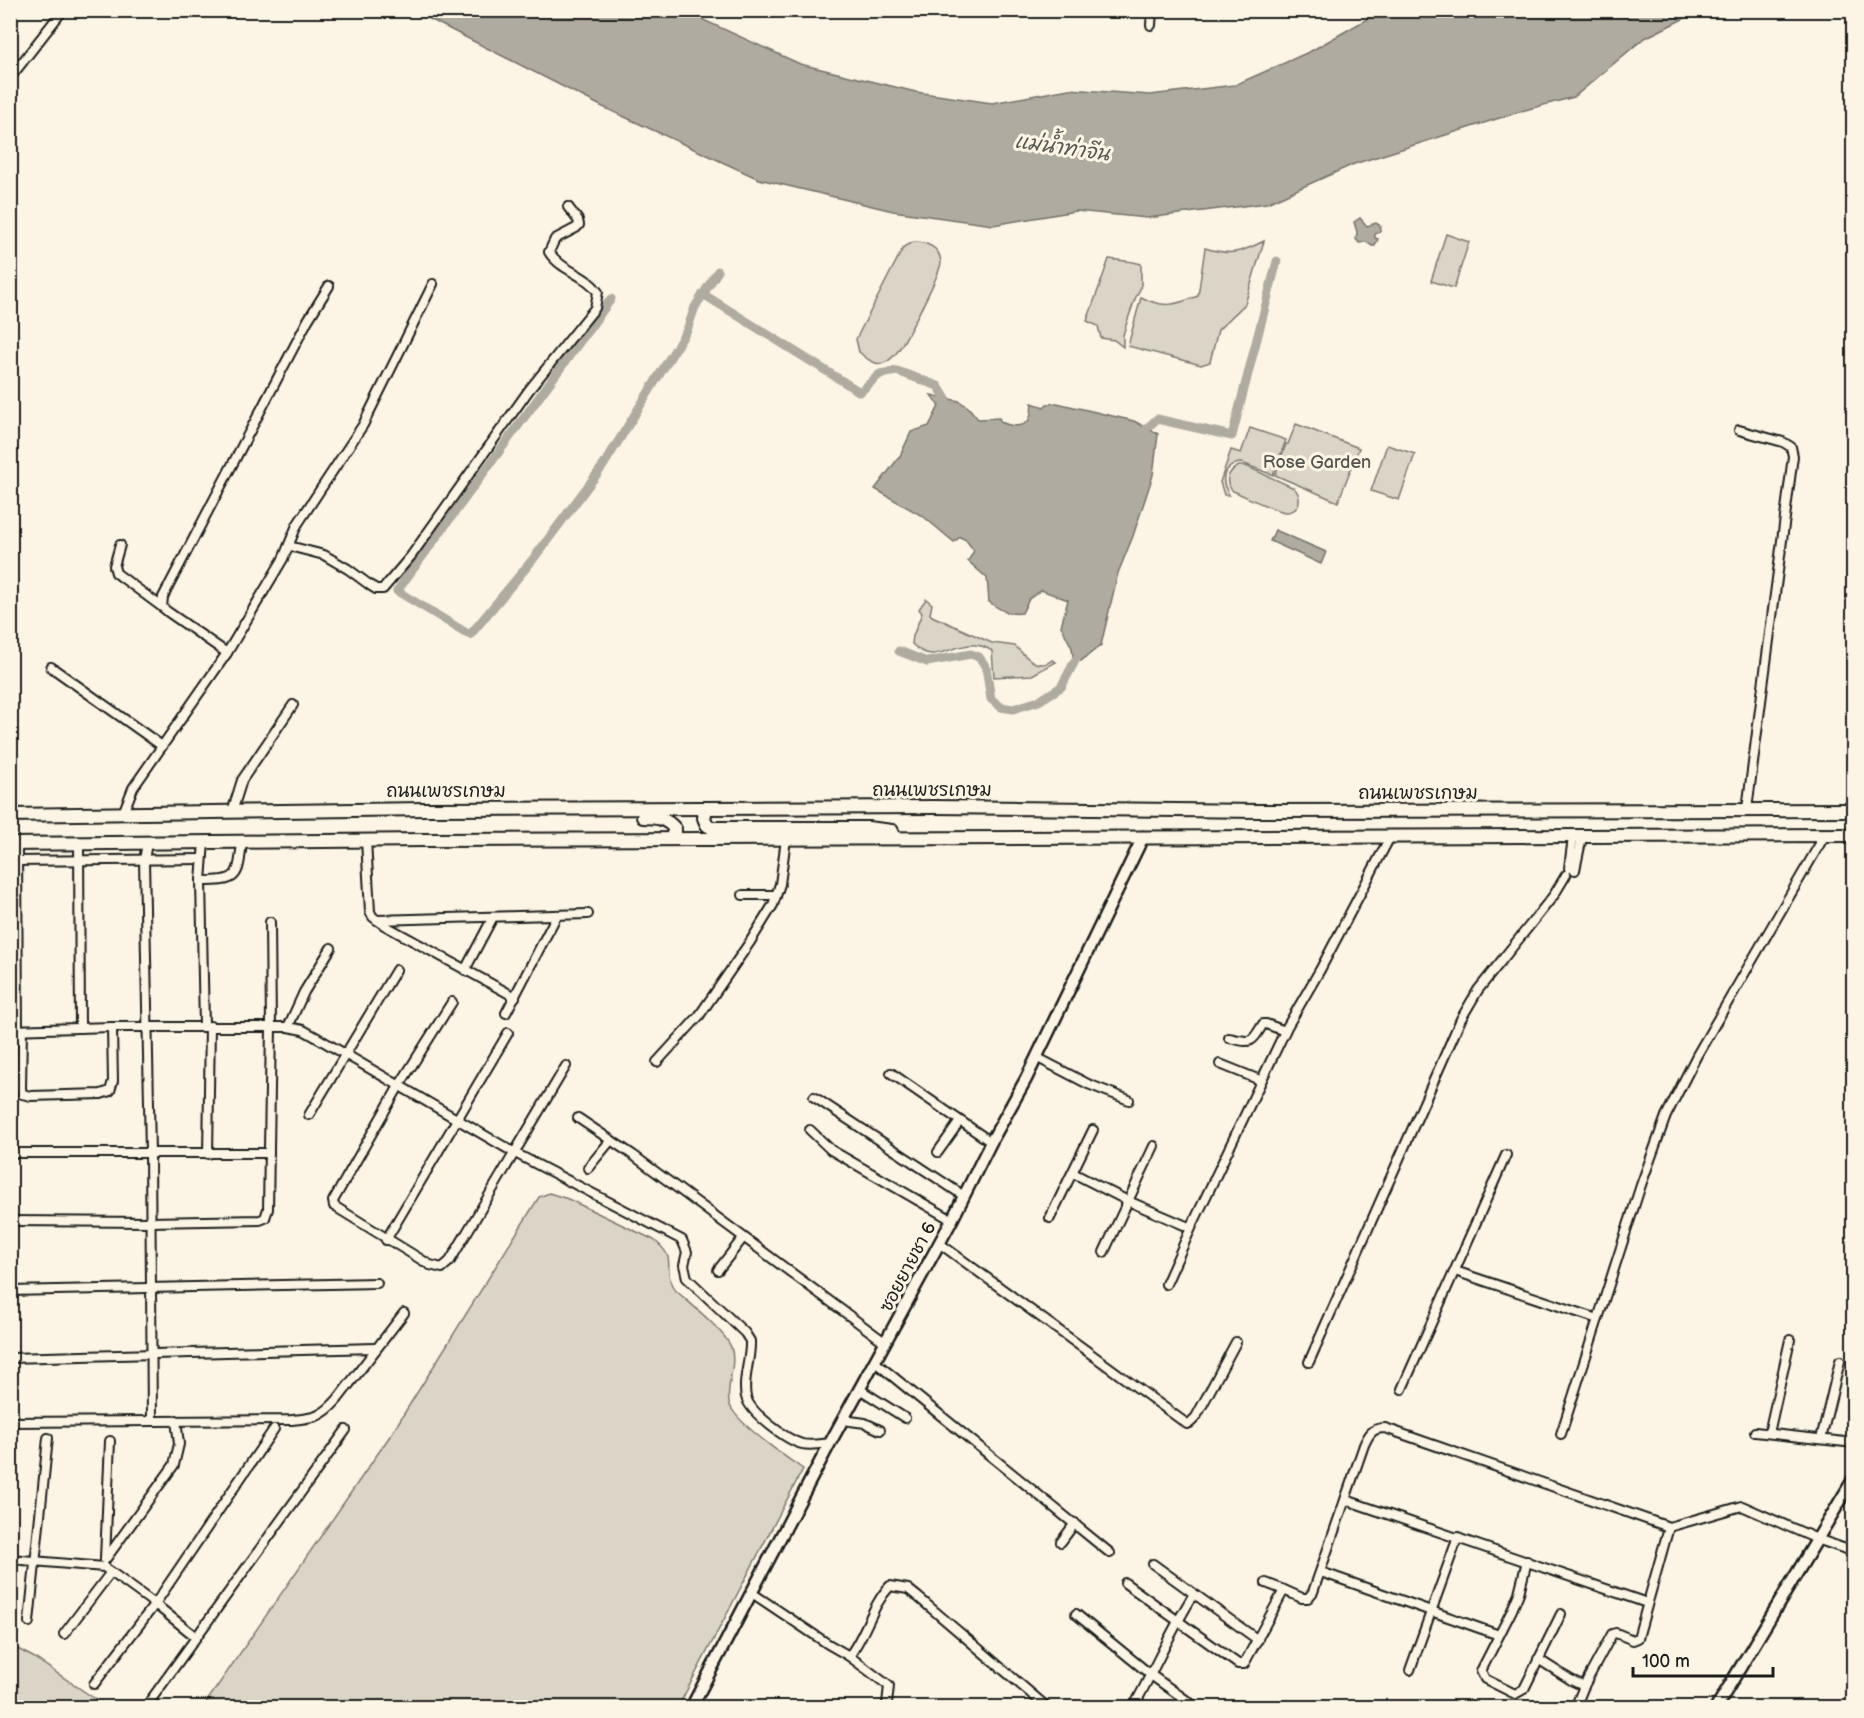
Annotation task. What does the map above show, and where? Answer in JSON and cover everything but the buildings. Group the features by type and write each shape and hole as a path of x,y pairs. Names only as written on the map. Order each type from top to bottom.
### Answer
{"main road":[{"name":"ถนนเพชรเกษม","path":"10,815 936,807 1258,812 1854,810"},
{"path":"540,809 554,817 660,817 675,829 670,839"},
{"path":"706,809 704,818 707,825 712,828 868,828 892,831 895,838"},
{"path":"14,844 366,840 1854,835"}],"street":[{"path":"10,78 63,10"},
{"path":"1151,25 1152,10"},
{"path":"289,546 324,555 376,589 383,589 388,585 529,390 595,308 598,292 594,286 557,262 549,252 555,239 579,225 568,207"},
{"path":"123,813 133,788 227,653 283,559 297,525 363,425 434,284"},
{"path":"162,607 163,597 308,320 329,286"},
{"path":"1738,430 1783,442 1791,447 1792,456 1747,809"},
{"path":"120,545 114,566 116,573 227,653"},
{"path":"51,667 162,746"},
{"path":"232,812 243,780 292,705"},
{"path":"1562,1434 1647,1165 1666,1116 1697,1055 1825,835"},
{"name":"ซอยยายชา 6","path":"691,1707 830,1443 952,1220 1036,1057 1143,837"},
{"path":"1166,1284 1260,1080 1390,837"},
{"path":"1308,1362 1461,1019 1484,982 1570,872 1577,837"},
{"path":"657,1062 699,1016 773,904 780,884 786,838"},
{"path":"366,840 370,912 377,920 514,997"},
{"path":"204,842 201,881 207,1026 208,1154"},
{"path":"201,881 226,881 232,878 240,863 242,842"},
{"path":"80,843 80,1028"},
{"path":"147,843 144,860 150,1152 152,1422"},
{"path":"14,844 17,1030 22,1094 31,1096 110,1092 113,1081 112,1027"},
{"path":"16,861 202,859"},
{"path":"743,895 776,895"},
{"path":"377,920 588,914"},
{"path":"506,1013 557,915"},
{"path":"465,970 493,917"},
{"path":"10,1221 150,1222 260,1220 265,1218 268,1209 269,1153 270,922"},
{"path":"288,1027 304,992 331,948"},
{"path":"309,1115 396,970"},
{"path":"452,1002 399,1086 333,1201 334,1206 430,1265 437,1268 446,1266 566,1066"},
{"path":"1229,1038 1253,1041 1263,1024 1285,1031"},
{"path":"17,1030 207,1026 288,1027 303,1030 515,1153 682,1239 687,1252 684,1265 687,1278 745,1333 750,1341 746,1395 749,1404 761,1417 795,1442 805,1445 830,1443"},
{"path":"386,1240 508,1032"},
{"path":"1036,1057 1088,1084 1129,1100"},
{"path":"1220,1064 1260,1080"},
{"path":"891,1073 991,1142"},
{"path":"814,1097 964,1196"},
{"path":"578,1118 886,1343"},
{"path":"938,1152 960,1121"},
{"path":"1050,1218 1093,1130"},
{"path":"810,1131 831,1150 952,1220"},
{"path":"588,1168 611,1140"},
{"path":"1104,1252 1154,1146"},
{"path":"10,1153 269,1153"},
{"path":"1402,1389 1506,1155"},
{"path":"1073,1173 1128,1201 1191,1228"},
{"path":"718,1270 743,1238"},
{"path":"939,1243 1187,1424 1190,1424 1196,1417 1236,1342"},
{"path":"1455,1271 1598,1319"},
{"path":"10,1291 377,1283"},
{"path":"10,1422 152,1422 312,1418 326,1413 404,1313"},
{"path":"1769,1433 1790,1340"},
{"path":"10,1358 375,1348"},
{"path":"1821,1439 1840,1361"},
{"path":"875,1362 1110,1552"},
{"path":"861,1390 905,1418"},
{"path":"64,1634 174,1465 179,1444 176,1420"},
{"path":"843,1420 865,1424 880,1430"},
{"path":"1266,1583 1302,1598 1308,1598 1313,1592 1370,1432 1377,1428 1385,1428 1669,1527 1742,1506 1816,1539 1854,1552"},
{"path":"94,1684 155,1604 274,1429"},
{"path":"145,1707 345,1430"},
{"path":"1755,1432 1854,1443"},
{"path":"29,1622 48,1438"},
{"path":"107,1566 110,1441"},
{"path":"1716,1707 1854,1478"},
{"path":"1346,1500 1647,1603"},
{"path":"1061,1542 1075,1523"},
{"path":"1575,1707 1612,1634 1616,1633 1633,1640 1638,1638 1669,1527"},
{"path":"1410,1670 1458,1537"},
{"path":"10,1559 107,1566 196,1637"},
{"path":"1527,1561 1519,1593 1481,1671 1485,1679 1515,1694 1520,1693 1561,1614"},
{"path":"1153,1564 1258,1640"},
{"path":"1321,1572 1499,1635"},
{"path":"1125,1583 1238,1664 1244,1664 1248,1660 1284,1590"},
{"path":"849,1656 859,1642 882,1595 890,1586 899,1586 908,1589 927,1604 1048,1707"},
{"path":"752,1593 849,1656 889,1686 887,1706"},
{"path":"1133,1707 1177,1621 1194,1594"},
{"path":"1076,1614 1151,1675 1197,1707"},
{"path":"1538,1659 1584,1686"}],"green space":[{"path":"1446,234 1469,242 1454,288 1431,281"},
{"path":"1264,241 1245,304 1218,330 1210,362 1201,365 1128,346 1141,297 1156,303 1170,304 1198,296 1205,248 1235,252"},
{"path":"914,242 928,244 935,249 941,262 923,306 898,351 892,358 880,364 867,359 859,352 856,339 902,250"},
{"path":"1109,259 1141,264 1141,287 1123,335 1123,347 1114,340 1101,338 1098,326 1087,321"},
{"name":"Rose Garden","path":"1296,424 1359,448 1338,502 1275,475"},
{"path":"1250,428 1286,440 1273,475 1242,463 1235,464 1228,468 1225,474 1224,484 1229,495 1224,495 1220,482 1231,450 1241,453"},
{"path":"1387,445 1415,454 1399,500 1371,491"},
{"path":"1239,466 1246,466 1294,488 1299,499 1295,509 1283,512 1233,491 1228,484 1228,477"},
{"path":"926,599 932,604 930,614 932,616 992,643 1015,646 1036,663 1047,663 1052,660 1056,662 1032,675 994,677 992,651 980,646 969,645 931,654 922,651 912,644 922,613 919,609"},
{"path":"549,1193 568,1199 654,1240 662,1247 668,1258 673,1288 714,1325 731,1347 733,1361 728,1395 732,1409 749,1428 803,1469 678,1707 203,1707 392,1433 539,1197"},
{"path":"10,1645 33,1657 107,1707 11,1707"}],"water":[{"name":"แม่น้ำท่าจีน","path":"414,11 684,11 800,64 916,92 992,103 1069,89 1150,95 1235,85 1311,51 1381,11 1699,11 1643,39 1574,97 1525,110 1354,164 1267,203 1147,218 1076,211 993,225 893,211 759,179 603,107"},
{"path":"1360,218 1367,226 1376,223 1381,226 1380,231 1375,234 1375,238 1378,239 1375,246 1366,242 1359,243 1356,239 1357,232 1354,222"},
{"path":"931,395 959,401 968,407 978,419 999,418 1001,422 1010,425 1023,424 1030,419 1032,403 1044,407 1047,404 1057,403 1134,421 1158,434 1153,475 1118,573 1101,645 1081,661 1073,657 1072,648 1061,626 1068,600 1041,590 1029,599 1022,613 1009,613 997,607 989,602 987,578 968,561 974,551 966,540 960,537 954,542 924,517 875,489 900,456 911,432 929,426 939,406"},
{"path":"1275,530 1326,552 1321,564 1270,541"}],"waterway":[{"path":"1147,428 1157,419 1232,436 1277,261"},
{"path":"611,299 397,591 470,635 534,558 603,466 687,330 695,307 718,271"},
{"path":"703,294 860,392 880,374 897,371 938,386 946,399"},
{"path":"899,651 927,662 971,654 979,657 986,667 991,699 1001,707 1013,709 1039,701 1061,687 1076,659"}]}
